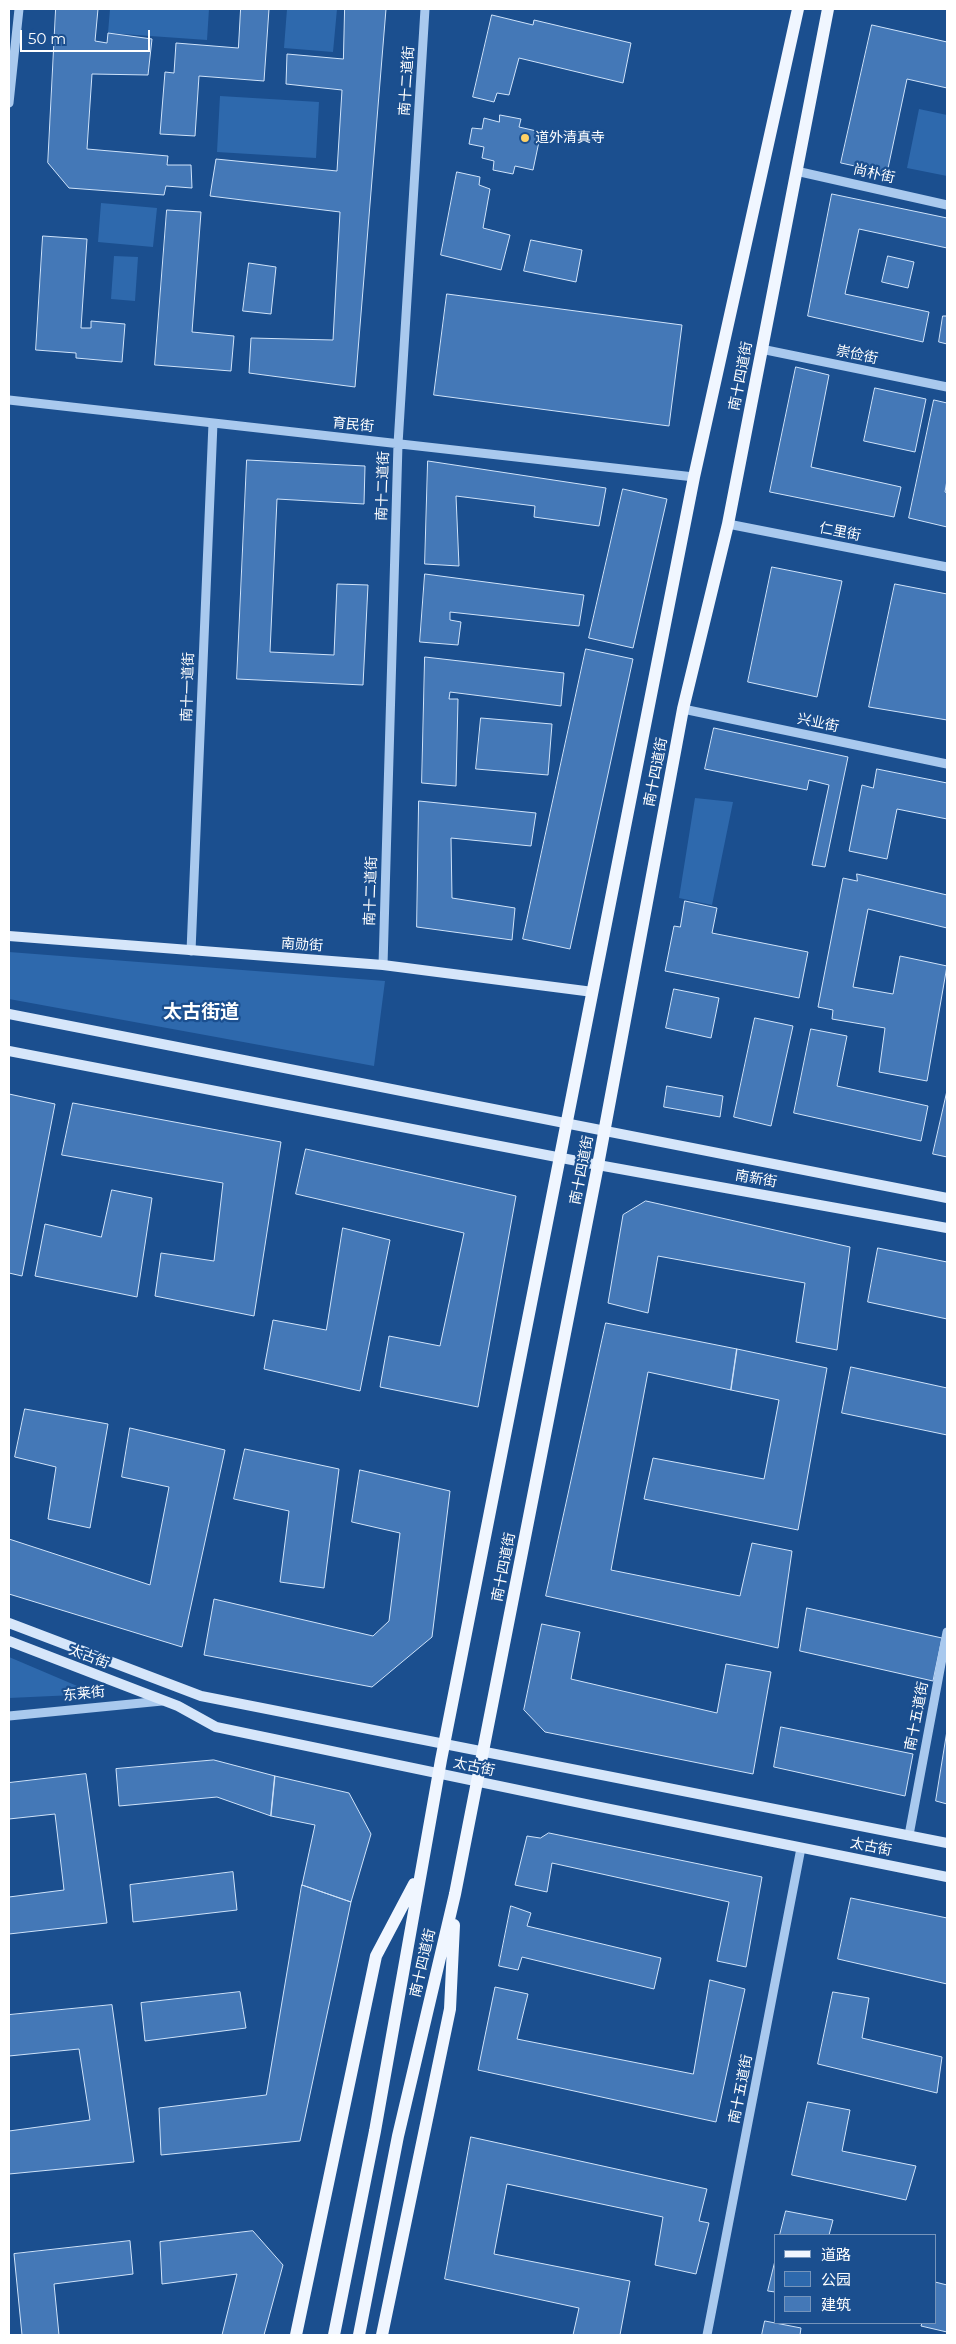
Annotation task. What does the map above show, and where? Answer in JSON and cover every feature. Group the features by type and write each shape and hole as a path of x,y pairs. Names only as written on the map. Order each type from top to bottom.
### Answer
{"main road":[{"path":"334,2335 375,2131 438,1774 694,477 798,9"},
{"name":"南十四道街","path":"359,2335 398,2136 455,1894 605,1132 683,709 728,524 828,9"},
{"name":"南勋街","path":"9,936 383,965 593,992"},
{"path":"9,1014 566,1124"},
{"path":"9,1051 559,1157"},
{"name":"南新街","path":"566,1124 947,1198"},
{"name":"南新街","path":"559,1157 947,1228"},
{"name":"太古街","path":"9,1623 201,1696 947,1843"},
{"name":"太古街","path":"9,1641 162,1701 216,1727 947,1877"},
{"path":"296,2335 376,1956 420,1873"},
{"path":"382,2335 450,2009 455,1894"}],"street":[{"path":"9,102 19,9"},
{"name":"南十二道街","path":"383,965 398,444 425,9"},
{"name":"尚朴街","path":"796,170 947,205"},
{"name":"崇俭街","path":"761,349 947,387"},
{"name":"育民街","path":"9,400 694,477"},
{"name":"南十一道街","path":"191,951 213,423"},
{"name":"仁里街","path":"728,524 947,567"},
{"name":"兴业街","path":"683,709 947,764"},
{"name":"南十五道街","path":"909,1835 947,1632"},
{"name":"东莱街","path":"9,1716 162,1701"},
{"name":"南十五道街","path":"707,2335 801,1848"}],"green space":[{"path":"110,9 209,9 207,40 108,33"},
{"path":"287,9 337,9 333,52 284,48"},
{"path":"220,96 319,102 316,158 217,152"},
{"path":"919,109 947,115 947,176 907,168"},
{"path":"101,203 157,208 153,247 98,242"},
{"path":"114,256 138,257 135,301 111,299"},
{"path":"695,798 733,802 712,905 679,898"},
{"path":"9,952 385,981 374,1066 9,999"},
{"path":"9,1657 96,1694 9,1698"}],"building":[{"path":"56,9 98,9 95,41 107,43 108,33 152,39 148,75 92,74 87,149 168,156 167,165 191,165 192,188 166,186 164,195 69,188 48,163"},
{"path":"241,9 269,9 264,81 199,76 195,136 160,134 165,72 174,73 176,43 238,48"},
{"path":"345,9 386,9 355,387 249,373 251,338 333,340 340,212 210,196 216,159 337,171 342,90 286,84 287,54 343,59"},
{"path":"492,15 533,25 534,20 631,43 623,83 519,58 509,95 497,93 494,102 473,97"},
{"path":"872,25 947,42 947,88 907,79 887,173 841,163"},
{"path":"500,115 521,119 519,127 541,132 533,170 515,166 513,174 493,170 494,161 482,158 484,147 469,144 472,128 482,129 484,118 499,122"},
{"path":"457,172 480,177 479,185 490,189 483,228 510,235 501,270 441,255"},
{"path":"832,194 947,218 947,248 859,229 845,294 929,312 923,342 808,316"},
{"path":"167,210 201,212 192,332 234,336 231,371 155,365"},
{"path":"43,236 87,239 81,328 91,328 91,321 125,324 122,362 76,358 76,353 36,350"},
{"path":"531,240 582,250 576,282 524,271"},
{"path":"888,256 914,262 908,288 882,282"},
{"path":"249,263 276,267 271,314 243,311"},
{"path":"447,294 682,325 669,426 434,395"},
{"path":"943,316 947,316 947,344 939,342"},
{"path":"796,367 829,375 811,467 901,487 894,517 770,492"},
{"path":"875,388 926,399 915,452 864,441"},
{"path":"934,400 947,403 947,480 945,492 947,493 947,527 909,518"},
{"path":"247,460 365,466 364,504 277,499 270,652 334,655 337,584 368,585 363,685 237,679"},
{"path":"428,461 606,488 599,526 534,517 535,506 456,496 459,566 425,564"},
{"path":"623,489 667,499 633,648 589,638"},
{"path":"772,567 842,581 817,697 748,682"},
{"path":"425,574 584,595 579,626 450,612 450,620 461,622 458,645 420,642"},
{"path":"895,584 947,594 947,720 869,707"},
{"path":"586,649 633,659 570,949 523,939"},
{"path":"425,657 564,673 561,706 450,692 449,699 458,699 456,786 422,783"},
{"path":"481,718 552,724 548,775 476,769"},
{"path":"714,728 848,757 825,867 812,865 829,785 809,780 807,790 705,769"},
{"path":"877,769 947,783 947,819 897,809 887,859 849,851 862,785 873,788"},
{"path":"419,801 536,813 531,846 451,838 452,898 515,908 512,940 417,927"},
{"path":"857,874 947,895 947,928 868,909 853,987 893,994 900,956 947,966 927,1081 879,1072 885,1028 832,1019 833,1010 818,1007 843,878 857,881"},
{"path":"685,901 717,908 712,933 808,952 799,998 665,971 674,926 680,927"},
{"path":"674,989 719,998 711,1038 666,1028"},
{"path":"755,1018 793,1026 771,1126 734,1117"},
{"path":"811,1029 847,1036 837,1086 928,1106 921,1141 794,1113"},
{"path":"667,1086 723,1096 720,1117 664,1107"},
{"path":"947,1091 947,1157 933,1154"},
{"path":"9,1094 55,1104 22,1276 9,1273"},
{"path":"73,1103 281,1142 254,1316 155,1296 161,1253 214,1261 223,1183 62,1155"},
{"path":"306,1149 516,1196 478,1407 380,1387 389,1336 440,1346 464,1233 296,1194"},
{"path":"112,1190 152,1198 137,1297 35,1276 45,1224 101,1237"},
{"path":"646,1201 850,1247 837,1350 796,1342 805,1283 658,1256 648,1313 608,1303 623,1215"},
{"path":"343,1228 390,1240 360,1391 264,1369 273,1320 326,1330"},
{"path":"878,1248 947,1262 947,1319 868,1302"},
{"path":"606,1323 737,1349 731,1390 648,1372 611,1570 740,1596 752,1543 792,1551 778,1648 546,1596"},
{"path":"737,1349 827,1368 798,1530 644,1499 653,1458 764,1479 779,1400 731,1390"},
{"path":"851,1367 947,1388 947,1435 842,1413"},
{"path":"25,1409 108,1424 90,1528 48,1519 56,1467 15,1457"},
{"path":"130,1428 225,1450 182,1647 9,1594 9,1539 150,1585 169,1487 122,1477"},
{"path":"245,1449 339,1469 324,1588 280,1582 289,1511 234,1499"},
{"path":"360,1470 450,1491 432,1637 372,1687 204,1655 214,1599 373,1636 389,1621 400,1533 352,1522"},
{"path":"807,1608 942,1638 933,1681 800,1651"},
{"path":"542,1624 580,1632 571,1679 717,1713 726,1664 771,1672 753,1774 545,1732 524,1710"},
{"path":"781,1727 913,1754 905,1796 774,1767"},
{"path":"947,1731 947,1804 936,1801"},
{"path":"214,1760 275,1776 271,1816 217,1797 119,1806 116,1769"},
{"path":"86,1774 107,1923 9,1934 9,1897 64,1890 55,1814 9,1819 9,1783"},
{"path":"275,1776 349,1793 371,1834 351,1902 302,1885 315,1825 271,1816"},
{"path":"549,1833 762,1877 746,1967 717,1961 729,1902 552,1863 547,1892 515,1885 527,1836 540,1838"},
{"path":"233,1872 237,1910 133,1922 130,1885"},
{"path":"302,1885 351,1902 300,2141 161,2155 159,2108 266,2095"},
{"path":"851,1898 947,1918 947,1984 838,1959"},
{"path":"511,1906 531,1913 527,1926 661,1958 654,1989 522,1957 518,1970 499,1966"},
{"path":"710,1980 745,1989 716,2122 478,2070 495,1987 528,1994 517,2039 693,2074"},
{"path":"240,1992 246,2028 145,2041 141,2003"},
{"path":"833,1992 869,1998 862,2038 942,2057 937,2093 818,2064"},
{"path":"112,2005 134,2162 9,2174 9,2131 90,2120 79,2049 9,2056 9,2015"},
{"path":"808,2102 850,2110 842,2151 916,2166 906,2200 792,2175"},
{"path":"471,2137 707,2189 699,2221 709,2223 696,2274 655,2265 663,2217 507,2184 494,2254 630,2281 620,2335 573,2335 579,2308 445,2279"},
{"path":"786,2211 833,2220 829,2234 780,2234"},
{"path":"253,2231 283,2265 264,2335 222,2335 237,2274 162,2284 160,2242"},
{"path":"130,2241 133,2274 54,2284 59,2335 22,2335 14,2254"},
{"path":"774,2265 774,2292 768,2291"},
{"path":"936,2282 947,2285 947,2332 921,2326 922,2324 936,2324"},
{"path":"765,2321 801,2328 800,2335 762,2335"}],"place":[{"name":"道外清真寺","path":"525,138"}],"district":[{"name":"太古街道","path":"201,1012"}]}
